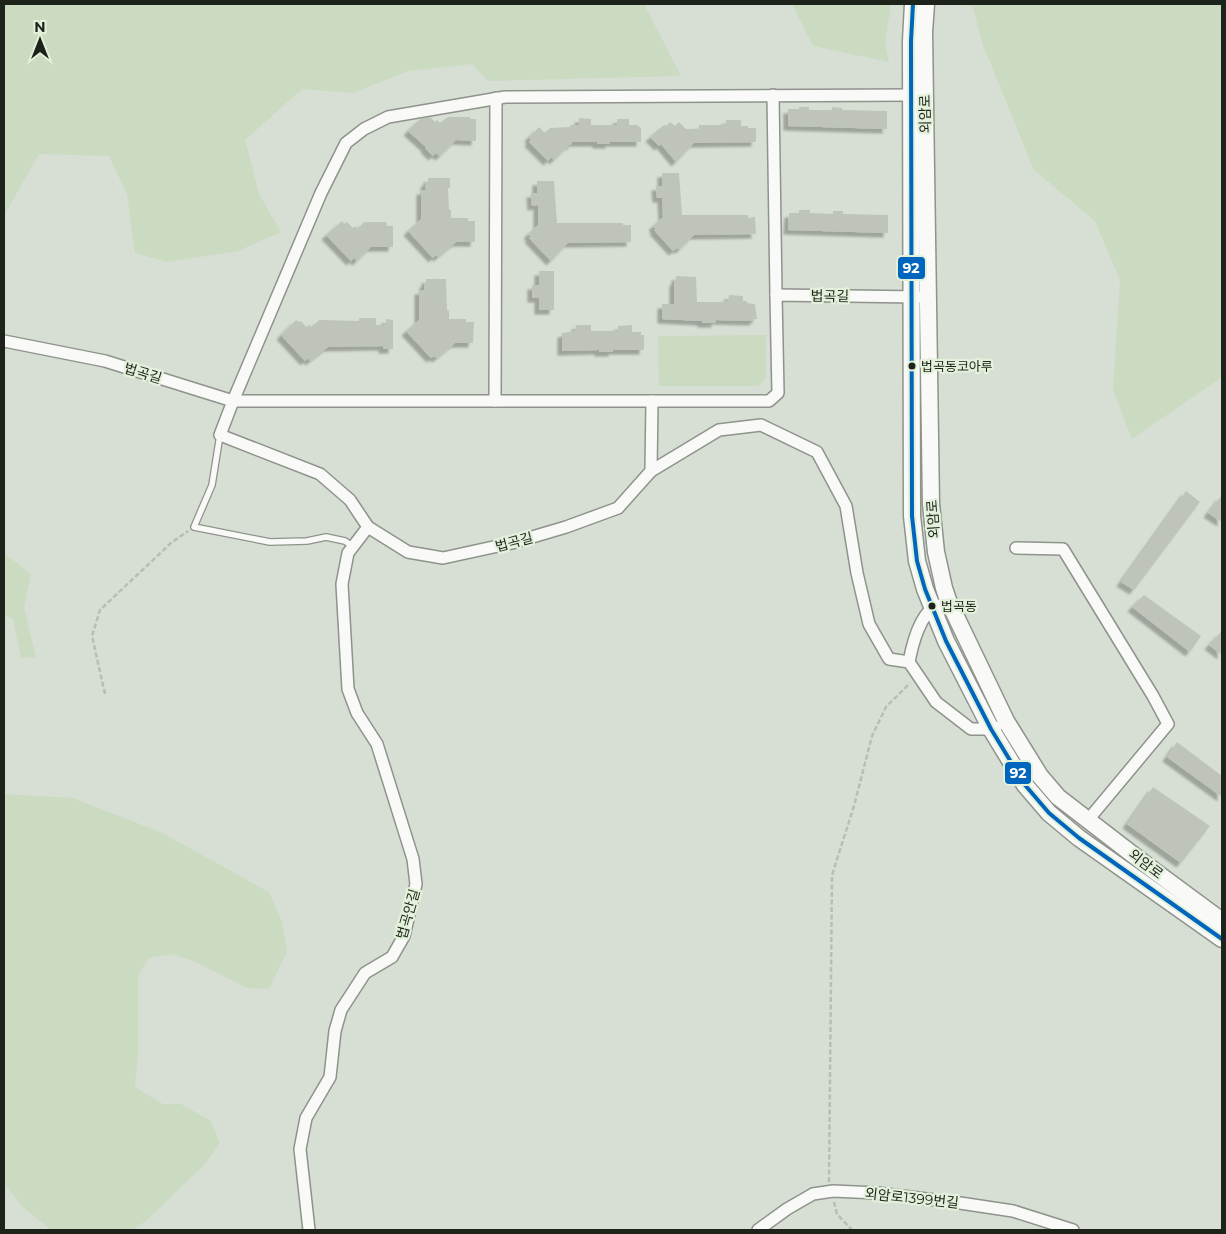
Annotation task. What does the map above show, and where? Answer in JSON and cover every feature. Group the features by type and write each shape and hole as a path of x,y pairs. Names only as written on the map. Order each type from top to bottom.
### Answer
{"main road":[{"name":"외암로","path":"913,4 911,95 931,504 936,552 948,600 1006,722 1040,776 1058,797 1222,921"},
{"name":"외암로","path":"926,4 920,297 912,516 918,560 925,589 946,641 991,729 1025,785 1049,813 1079,838 1222,939"}],"street":[{"path":"652,471 652,401 769,401 778,393 773,95"},
{"path":"220,435 321,193 346,143 364,129 388,117 496,98 911,95"},
{"path":"495,401 496,98"},
{"name":"법곡길","path":"776,295 920,297"},
{"name":"법곡길","path":"4,341 105,361 233,401 652,401"},
{"name":"법곡길","path":"220,435 320,474 350,500 368,527 408,552 443,558 512,544 618,508 652,471 719,430 761,425 817,452 846,506 857,573 869,624 889,659 909,662"},
{"name":"법곡안길","path":"309,1230 300,1149 306,1118 330,1077 335,1031 341,1010 365,973 392,957 404,936 416,884 413,860 377,744 357,712 348,689 342,584 348,553 368,527"},
{"path":"1016,548 1063,549 1154,696 1168,724 1088,820"},
{"path":"948,600 932,607 926,615 913,642 909,662 936,702 971,729 991,729 1006,722"},
{"name":"외암로1399번길","path":"758,1230 787,1208 813,1194 832,1192 877,1193 960,1202 1014,1211 1073,1230"}],"lane":[{"path":"220,435 212,485 194,528 270,542 307,541 326,537 345,541 352,546"}],"path":[{"path":"105,694 92,636 100,610 171,543 194,528"},
{"path":"852,1230 837,1214 829,1180 832,875 854,806 872,736 886,707 918,675"}],"green space":[{"path":"4,4 644,4 681,76 488,81 472,64 409,71 352,93 302,89 245,140 259,194 281,232 238,251 168,262 135,253 127,194 109,156 39,154 4,216"},
{"path":"792,4 891,4 885,42 889,62 813,46"},
{"path":"972,4 1222,4 1222,377 1132,439 1113,390 1120,280 1095,221 1034,170 983,45"},
{"path":"766,335 766,378 758,386 659,386 658,336"},
{"path":"4,553 31,574 24,608 36,657 21,658 13,619 4,614"},
{"path":"4,794 73,798 160,832 269,892 282,922 287,952 269,989 247,988 193,961 172,954 149,958 138,976 138,1053 135,1087 163,1104 181,1104 211,1121 220,1143 205,1164 147,1220 133,1230 51,1230 23,1207 4,1184"}],"building":[{"path":"799,107 809,107 809,110 832,110 832,107 842,108 842,110 887,111 887,129 788,126 788,109 799,109"},
{"path":"430,117 435,122 437,120 440,123 448,117 470,117 470,119 476,119 476,141 456,140 440,156 436,153 433,156 408,131 420,119"},
{"path":"579,118 591,119 591,125 617,125 617,119 629,119 629,125 637,125 641,128 641,142 597,144 597,142 572,142 572,145 569,145 554,160 552,157 548,161 529,142 531,140 529,137 539,127 545,133 550,128 579,125"},
{"path":"726,120 741,120 741,126 756,128 756,142 694,143 676,162 661,144 659,146 650,137 670,122 675,126 679,122 686,129 699,129 699,125 726,125"},
{"path":"662,173 679,173 682,215 748,215 748,218 755,217 756,234 694,235 680,249 677,248 673,251 654,230 656,229 653,226 663,217 662,198 657,198 656,186 662,186"},
{"path":"428,178 450,178 450,188 448,188 451,218 468,218 468,221 475,221 475,242 456,242 438,257 436,255 433,258 408,231 421,219 421,190 426,190 425,182 428,182"},
{"path":"537,181 554,181 557,223 623,223 623,225 631,225 631,242 568,243 551,261 529,238 531,237 528,234 538,225 538,205 532,206 531,193 537,193"},
{"path":"799,210 810,210 810,213 833,214 833,211 843,211 843,214 888,215 888,233 788,230 789,213 799,213"},
{"path":"342,221 344,224 347,222 353,228 355,226 358,229 364,222 386,222 387,226 393,226 393,247 371,247 357,261 354,258 351,261 326,235"},
{"path":"539,271 554,271 554,310 539,310 539,298 532,298 532,285 539,285"},
{"path":"676,276 696,277 697,302 723,302 728,301 729,295 743,296 743,301 755,304 757,319 754,319 754,321 716,320 716,323 702,323 702,321 662,319 662,304 674,304 674,281 676,281"},
{"path":"426,279 446,279 449,319 466,319 466,322 474,322 473,343 455,343 437,358 434,356 431,358 406,331 419,320 419,290 424,290"},
{"path":"359,318 376,318 376,325 386,325 386,319 393,320 393,349 383,349 383,346 328,347 310,361 308,358 305,361 281,335 296,320 301,321 306,327 309,325 312,327 319,320 359,321"},
{"path":"576,325 591,325 591,331 618,331 618,326 632,325 632,332 641,332 641,335 644,335 644,350 613,350 613,352 599,352 599,350 562,351 562,333 575,331"},
{"path":"1186,491 1200,502 1134,590 1121,582"},
{"path":"1222,495 1222,522 1208,513"},
{"path":"1144,595 1201,636 1190,652 1132,607"},
{"path":"1222,631 1222,655 1209,645"},
{"path":"1177,742 1222,776 1222,797 1167,757"},
{"path":"1153,787 1210,826 1181,863 1127,824"}],"transit line":[{"name":"92","path":"913,4 911,41 912,516 917,561 925,589 946,641 991,729 1025,785 1049,813 1079,838 1222,939"}],"place":[{"name":"법곡동코아루","path":"912,366"},
{"name":"법곡동","path":"932,606"}]}
